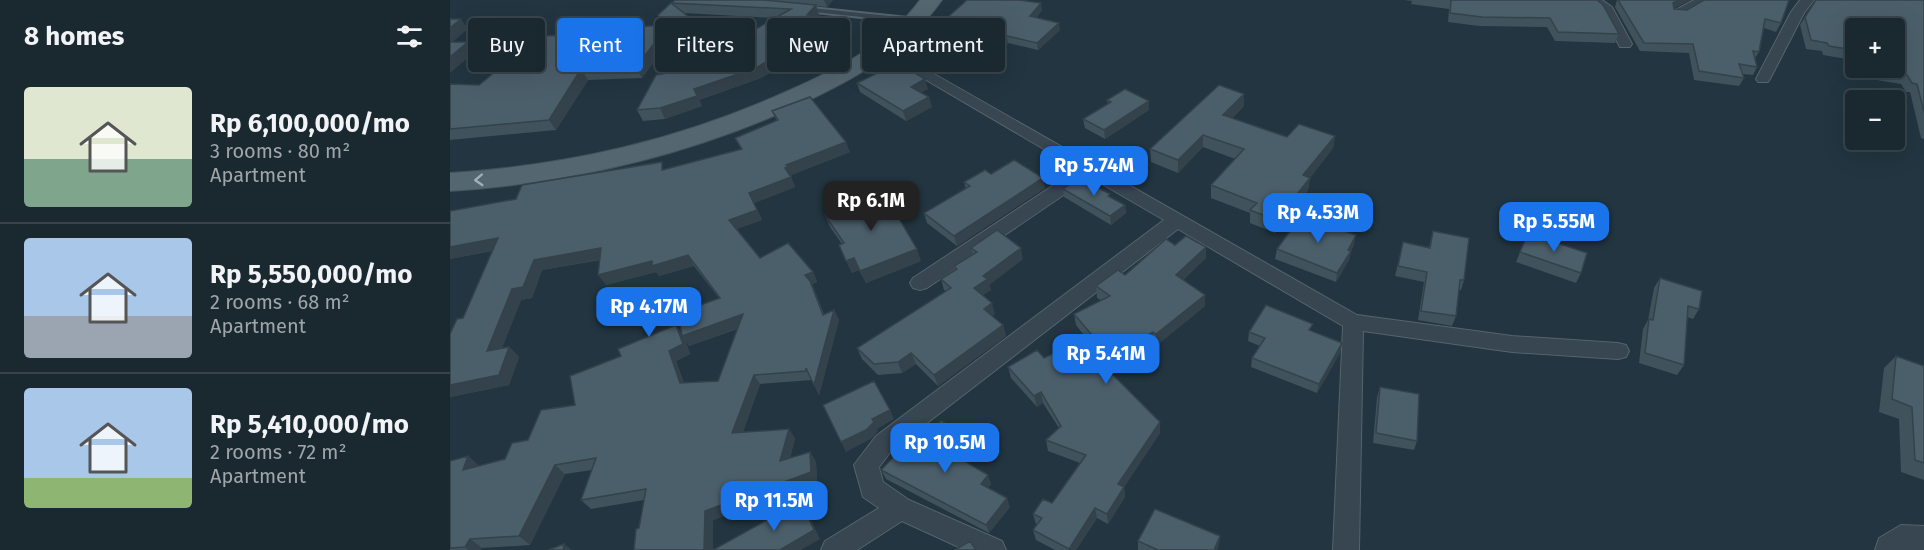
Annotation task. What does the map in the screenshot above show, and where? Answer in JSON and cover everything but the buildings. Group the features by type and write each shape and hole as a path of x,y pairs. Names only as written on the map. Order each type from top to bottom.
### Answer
{"main road":[{"path":"450,164 498,162 578,152 657,135 761,97 817,70 865,44 913,10"},
{"path":"450,182 572,169 660,150 774,108 862,62"}],"street":[{"path":"1593,0 1607,10 1625,44"},
{"path":"1677,13 1704,0"},
{"path":"1763,79 1787,31 1807,0"},
{"path":"923,72 1353,321 1512,344 1618,351"},
{"path":"920,283 1090,169"},
{"path":"993,550 900,507 872,489 866,465 884,443 1177,220"},
{"path":"1346,550 1353,321"},
{"path":"834,550 900,507"},
{"path":"1888,550 1888,547 1901,537 1924,538"}],"lane":[{"path":"795,8 913,10"}]}
